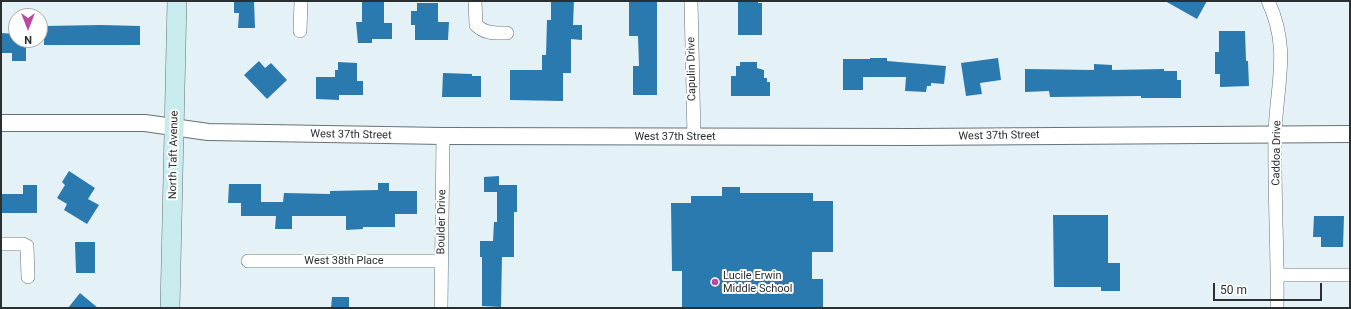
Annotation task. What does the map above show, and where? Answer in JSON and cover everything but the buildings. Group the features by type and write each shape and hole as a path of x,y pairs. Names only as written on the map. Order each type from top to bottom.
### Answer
{"main road":[{"name":"North Taft Avenue","path":"170,308 175,128 174,2"}],"street":[{"path":"300,31 301,1"},
{"path":"475,1 476,24 480,29 487,32 507,33"},
{"name":"Capulin Drive","path":"692,1 694,137"},
{"name":"Caddoa Drive","path":"1268,1 1279,30 1281,68 1275,134 1278,274 1277,308"},
{"name":"West 37th Street","path":"1,123 146,124 208,132 443,136 694,137 1350,134"},
{"name":"Boulder Drive","path":"442,308 441,261 443,136"},
{"path":"1,244 23,244 27,246 28,277"},
{"name":"West 38th Place","path":"248,261 441,261"},
{"path":"1278,274 1350,275"}],"place":[{"name":"Lucile Erwin Middle School","path":"715,282"}]}
